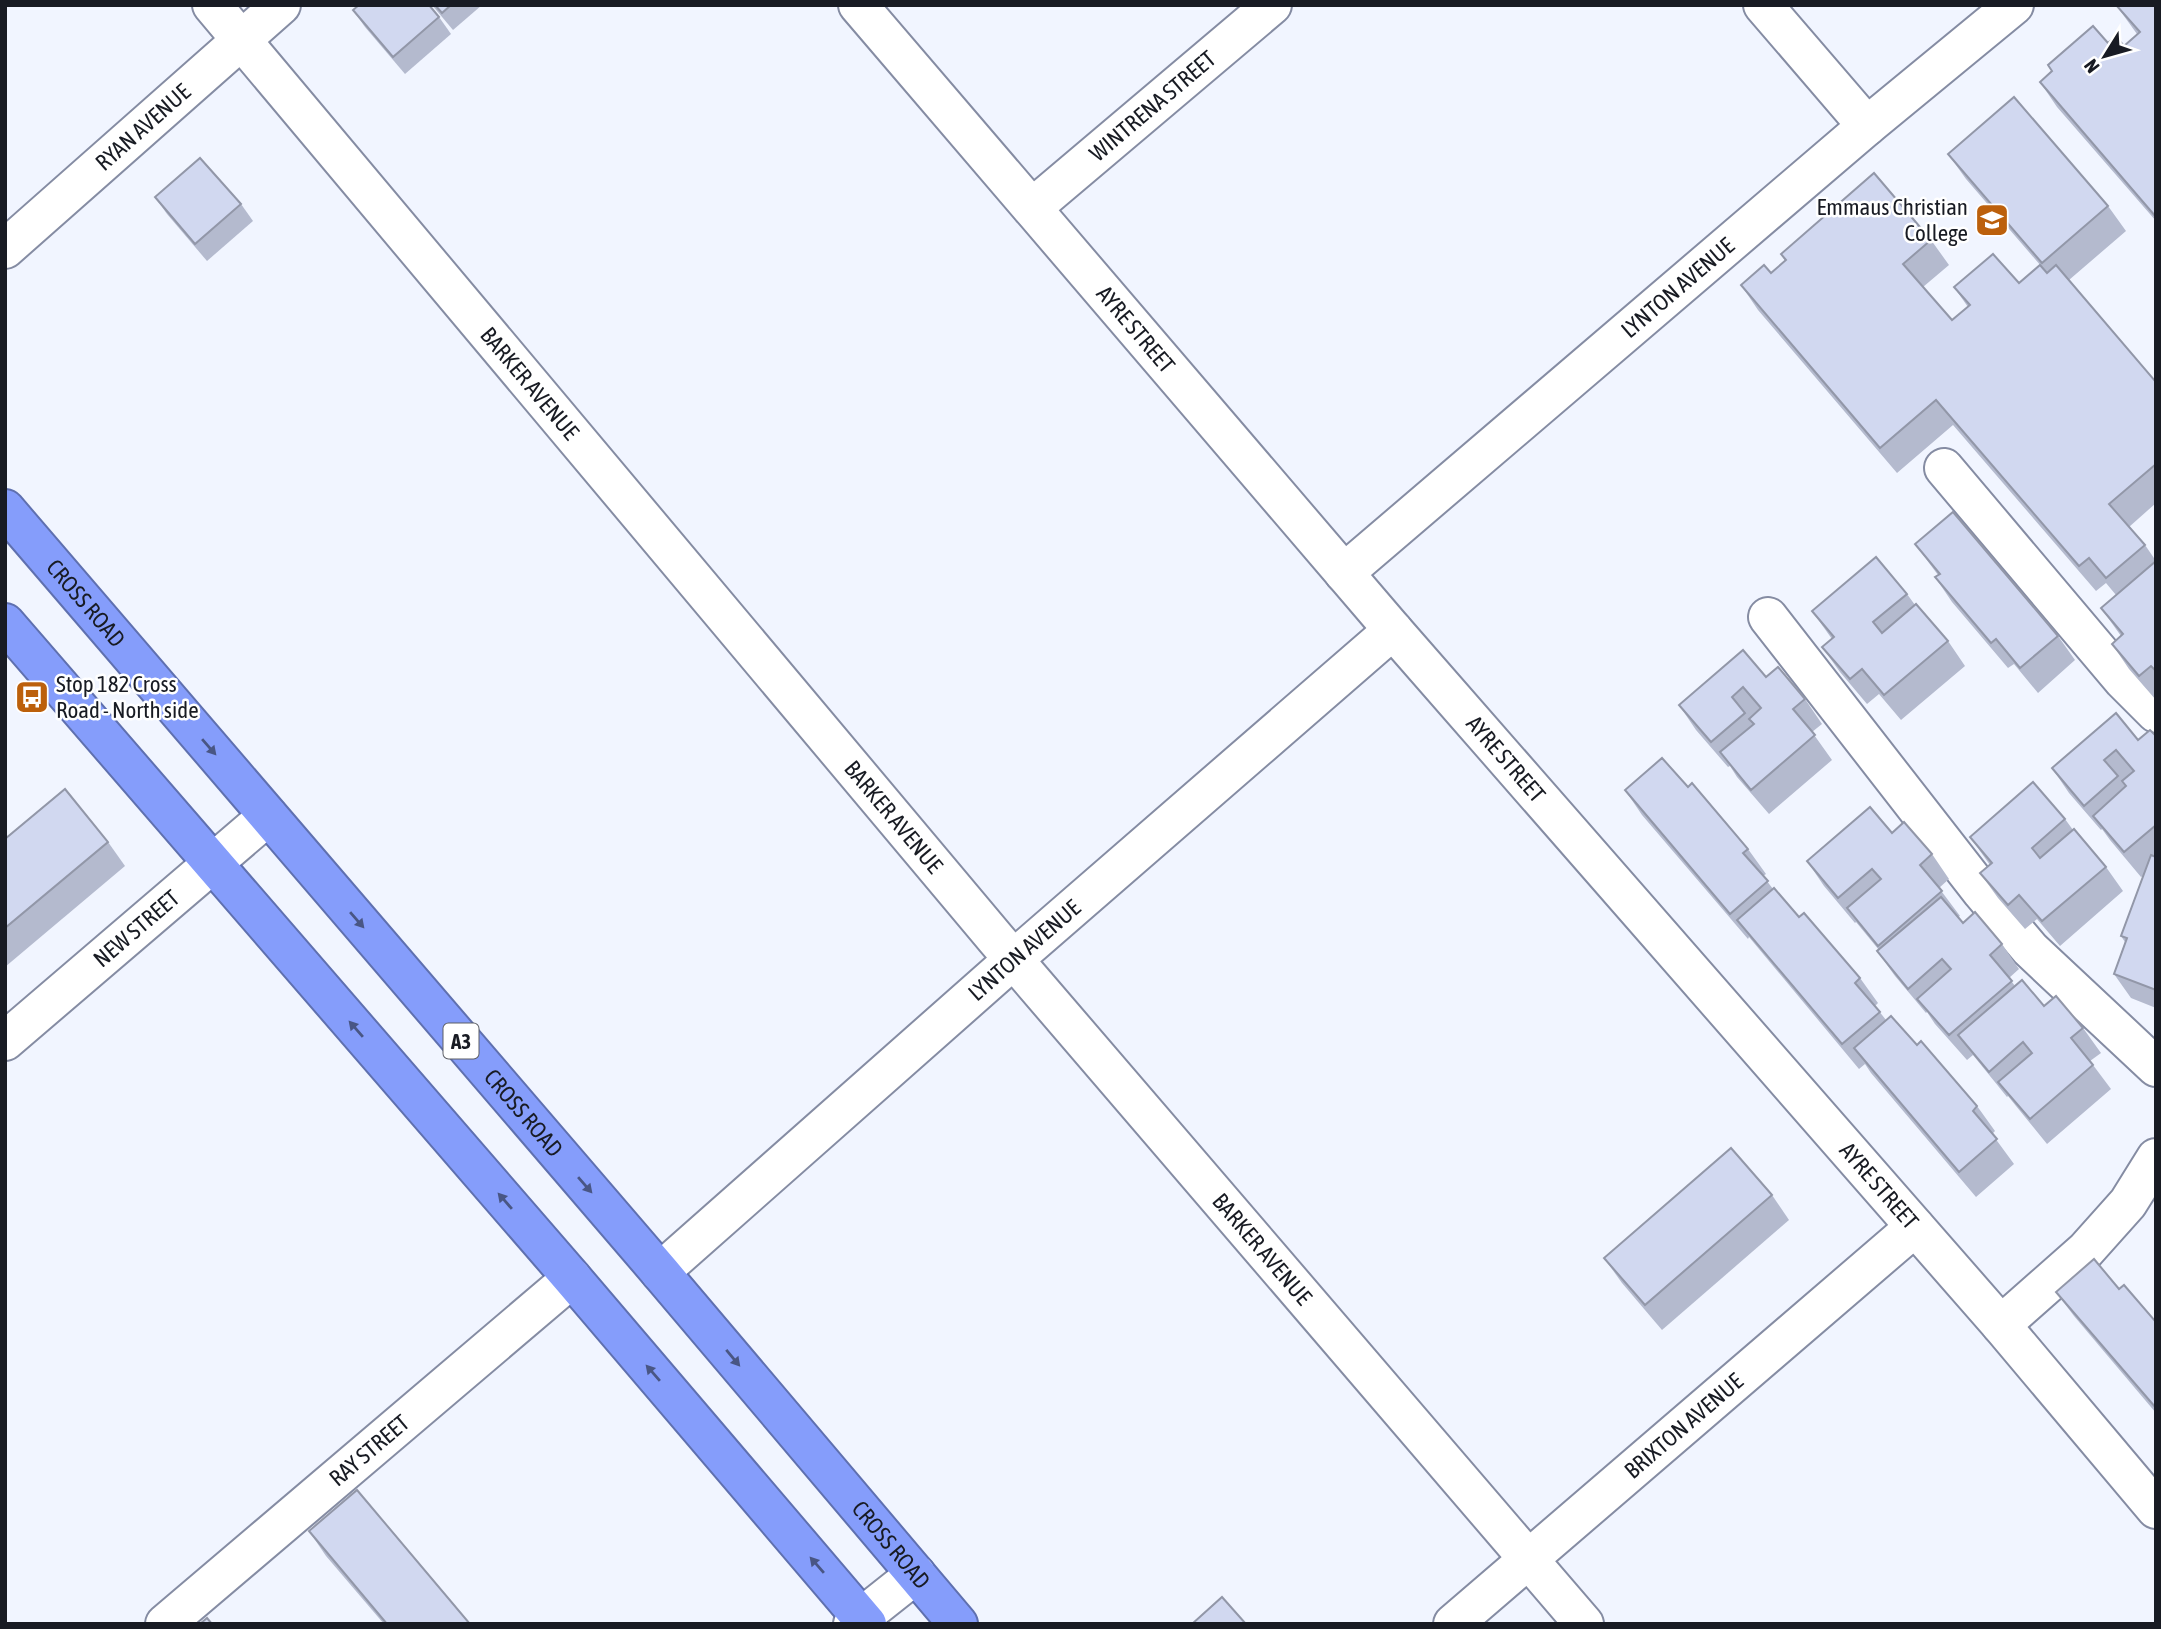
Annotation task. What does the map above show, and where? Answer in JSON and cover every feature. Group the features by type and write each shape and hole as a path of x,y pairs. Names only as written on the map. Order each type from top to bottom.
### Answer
{"highway":[{"name":"CROSS ROAD","path":"5,509 660,1272 958,1624"},
{"path":"5,623 572,1278 861,1622"}],"street":[{"name":"BARKER AVENUE","path":"212,5 1014,959 1584,1624"},
{"name":"RYAN AVENUE","path":"5,249 281,5"},
{"name":"AYRE STREET","path":"858,5 1393,630 2001,1325 2156,1509"},
{"name":"WINTRENA STREET","path":"1032,208 1272,5"},
{"path":"1763,5 1867,126"},
{"name":"LYNTON AVENUE","path":"1344,573 1867,126 2014,5"},
{"path":"1944,468 2123,680 2156,712"},
{"path":"1769,617 1982,892 2030,949 2156,1067"},
{"name":"LYNTON AVENUE","path":"660,1272 1014,959 1393,630"},
{"name":"NEW STREET","path":"5,1041 268,816"},
{"path":"2001,1325 2086,1250 2128,1203 2156,1158"},
{"name":"BRIXTON AVENUE","path":"1453,1624 1915,1227"},
{"name":"RAY STREET","path":"165,1624 572,1278"},
{"path":"861,1622 916,1574"}],"building":[{"path":"359,5 429,5 439,17 393,57 353,10"},
{"path":"435,5 451,5 442,13"},
{"path":"2116,5 2156,5 2156,217 2040,82 2052,71 2048,65 2093,26 2108,43 2116,36 2124,46 2140,32"},
{"path":"2014,97 2108,206 2042,263 1948,154"},
{"path":"200,158 241,204 195,244 155,197"},
{"path":"1874,173 1931,240 1903,264 1952,320 1970,305 1954,287 1993,254 2019,283 2040,265 2047,273 2056,265 2156,382 2156,464 2109,504 2145,545 2106,578 2089,558 2079,566 1936,400 1880,448 1741,285 1764,265 1771,273 1786,260 1781,254"},
{"path":"1953,512 2058,636 2020,668 1996,639 1991,643 1935,577 1940,574 1915,544"},
{"path":"1876,557 1907,594 1873,622 1882,633 1916,604 1948,641 1884,695 1862,669 1850,679 1822,647 1834,637 1812,611"},
{"path":"2156,561 2156,671 2151,666 2139,676 2112,644 2123,634 2101,608"},
{"path":"1743,650 1766,677 1778,667 1805,699 1793,709 1815,735 1751,790 1720,752 1754,724 1749,719 1761,708 1743,687 1732,697 1745,713 1711,742 1679,705"},
{"path":"2116,713 2138,740 2150,730 2156,736 2156,825 2124,852 2093,816 2126,786 2122,781 2134,771 2116,750 2104,760 2118,776 2084,806 2052,768"},
{"path":"1662,758 1688,787 1692,783 1748,849 1743,853 1768,881 1730,914 1625,790"},
{"path":"2033,782 2065,819 2032,848 2040,858 2074,829 2106,867 2042,921 2019,895 2008,905 1980,873 1992,863 1970,837"},
{"path":"65,789 108,842 5,928 5,839"},
{"path":"1870,807 1892,833 1904,822 1932,854 1920,865 1942,891 1878,946 1847,908 1881,879 1872,869 1838,898 1807,861"},
{"path":"2151,855 2156,857 2156,990 2114,974 2127,938 2121,936"},
{"path":"1774,888 1799,917 1804,913 1860,978 1855,983 1880,1012 1842,1044 1737,920"},
{"path":"1941,897 1963,923 1975,912 2002,944 1990,955 2012,981 1949,1035 1917,999 1951,969 1942,959 1908,989 1877,951"},
{"path":"2022,980 2044,1006 2056,996 2083,1028 2071,1038 2093,1065 2030,1119 1998,1082 2032,1053 2023,1042 1989,1072 1958,1035"},
{"path":"1891,1016 1917,1045 1921,1041 1977,1106 1973,1111 1997,1139 1959,1172 1854,1048"},
{"path":"1731,1148 1772,1195 1645,1305 1604,1258"},
{"path":"2094,1259 2119,1289 2124,1285 2156,1322 2156,1408 2056,1292"},
{"path":"357,1490 470,1624 387,1624 309,1531"},
{"path":"1222,1597 1246,1624 1192,1624"},
{"path":"207,1618 212,1624 200,1624"}],"place":[{"name":"Emmaus Christian College","path":"1992,220"},
{"name":"Stop 182 Cross Road - North side","path":"32,697"}]}
